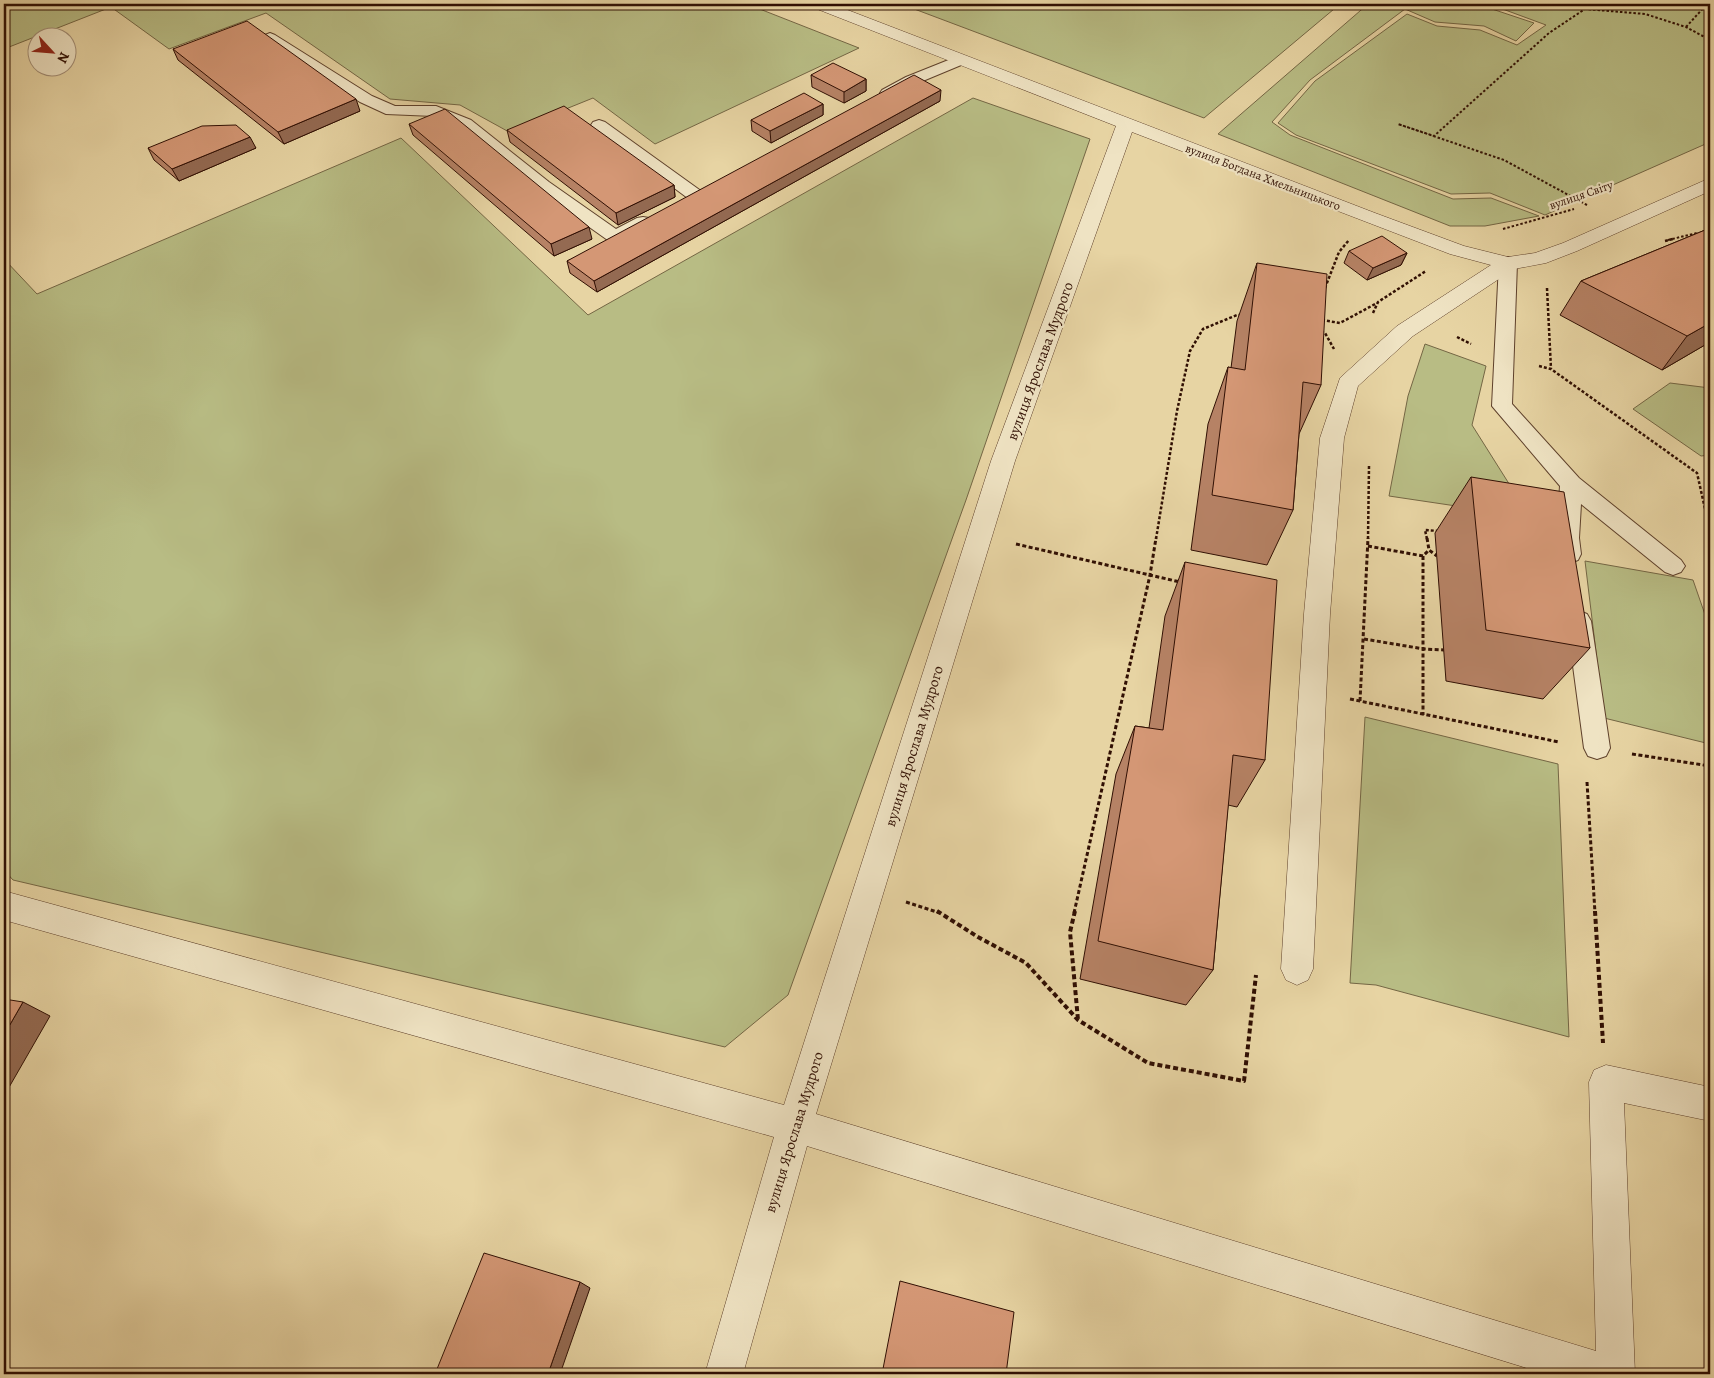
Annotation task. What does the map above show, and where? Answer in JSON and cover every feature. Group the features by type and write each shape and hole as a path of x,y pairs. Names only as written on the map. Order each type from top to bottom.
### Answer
{"street":[{"name":"вулиця Богдана Хмельницького","path":"818,4 1368,217 1457,250 1508,263 1539,259 1570,247 1710,184"},
{"name":"вулиця Ярослава Мудрого","path":"724,1374 795,1125 1004,461 1126,124"},
{"path":"1296,969 1312,691 1332,438 1345,392 1348,383 1405,331 1508,263"},
{"path":"4,906 795,1125 1608,1374"},
{"path":"1616,1374 1606,1082 1710,1104"}],"lane":[{"path":"270,38 366,99 392,112 436,112 465,123 543,186 615,236 655,216"},
{"path":"871,102 912,80 961,60"},
{"path":"599,125 702,191 679,203"},
{"path":"1508,263 1502,406 1572,484 1673,566"},
{"path":"1572,484 1568,538 1591,747"}],"path":[{"path":"1585,9 1594,4"},
{"path":"1686,27 1707,4"},
{"path":"1585,9 1645,14 1686,27 1710,40"},
{"name":"вулиця Світу","path":"1457,250 1473,237 1587,205 1504,160 1398,124 1434,136 1548,33 1585,9"},
{"path":"1323,294 1339,252 1368,217"},
{"path":"1657,244 1701,232"},
{"path":"1547,285 1550,369 1697,473 1710,531"},
{"path":"1314,319 1340,324 1378,302"},
{"path":"1078,1020 1070,932 1150,575 1177,411 1190,351 1203,329 1237,315 1246,314"},
{"path":"1422,321 1503,358"},
{"path":"1317,329 1325,333 1339,357"},
{"path":"1360,702 1368,546 1369,463"},
{"path":"1437,556 1429,550 1425,530 1444,531"},
{"path":"980,536 1187,583"},
{"path":"1368,546 1423,556"},
{"path":"1423,715 1423,556 1429,550"},
{"path":"1364,639 1424,649 1444,650"},
{"path":"1312,691 1423,715 1591,747 1710,766"},
{"path":"1591,747 1606,1082"},
{"path":"869,891 939,912 978,937 1026,963 1078,1020 1148,1063 1244,1081 1257,970"}],"green space":[{"path":"4,4 747,4 859,48 655,144 593,98 509,132 460,105 390,99 266,13 169,49 111,7 58,28 28,28 28,40 4,49"},
{"path":"901,4 1340,4 1204,118"},
{"path":"1368,4 1477,4 1534,23 1516,41 1484,26 1435,22 1405,9 1310,80 1272,122 1290,135 1453,199 1491,198 1539,216 1485,226 1450,226 1218,134"},
{"path":"1489,4 1710,4 1710,142 1545,215 1490,193 1451,194 1296,135 1278,123 1315,81 1407,14 1437,26 1480,30 1517,45 1546,25"},
{"path":"973,98 1090,139 966,500 788,995 725,1047 13,880 4,870 4,259 37,294 401,138 588,315"},
{"path":"1425,344 1486,366 1472,425 1530,517 1389,496 1408,396"},
{"path":"1670,383 1710,388 1710,455 1701,456 1633,409"},
{"path":"1585,561 1693,580 1710,629 1710,744 1604,718"},
{"path":"1365,717 1558,764 1569,1037 1376,985 1350,983"}],"building":[{"path":"247,21 356,99 278,132 173,49"},
{"path":"833,63 866,79 844,92 811,75"},
{"path":"914,75 941,90 594,281 567,261"},
{"path":"804,93 823,104 770,131 751,120"},
{"path":"564,106 674,185 616,213 507,130"},
{"path":"445,109 589,227 551,244 409,124"},
{"path":"236,125 250,137 172,169 148,148 202,126"},
{"path":"1710,228 1710,323 1687,336 1581,281"},
{"path":"1382,236 1407,253 1373,268 1349,251"},
{"path":"1257,263 1327,274 1321,385 1303,382 1293,510 1212,495 1228,367 1245,370"},
{"path":"1471,477 1564,492 1590,648 1486,630"},
{"path":"1185,562 1277,580 1265,760 1233,755 1213,970 1098,941 1135,726 1163,730"},
{"path":"4,999 23,1002 4,1035"},
{"path":"484,1253 580,1282 548,1374 435,1374"},
{"path":"900,1281 1014,1312 1006,1374 882,1374"}]}
